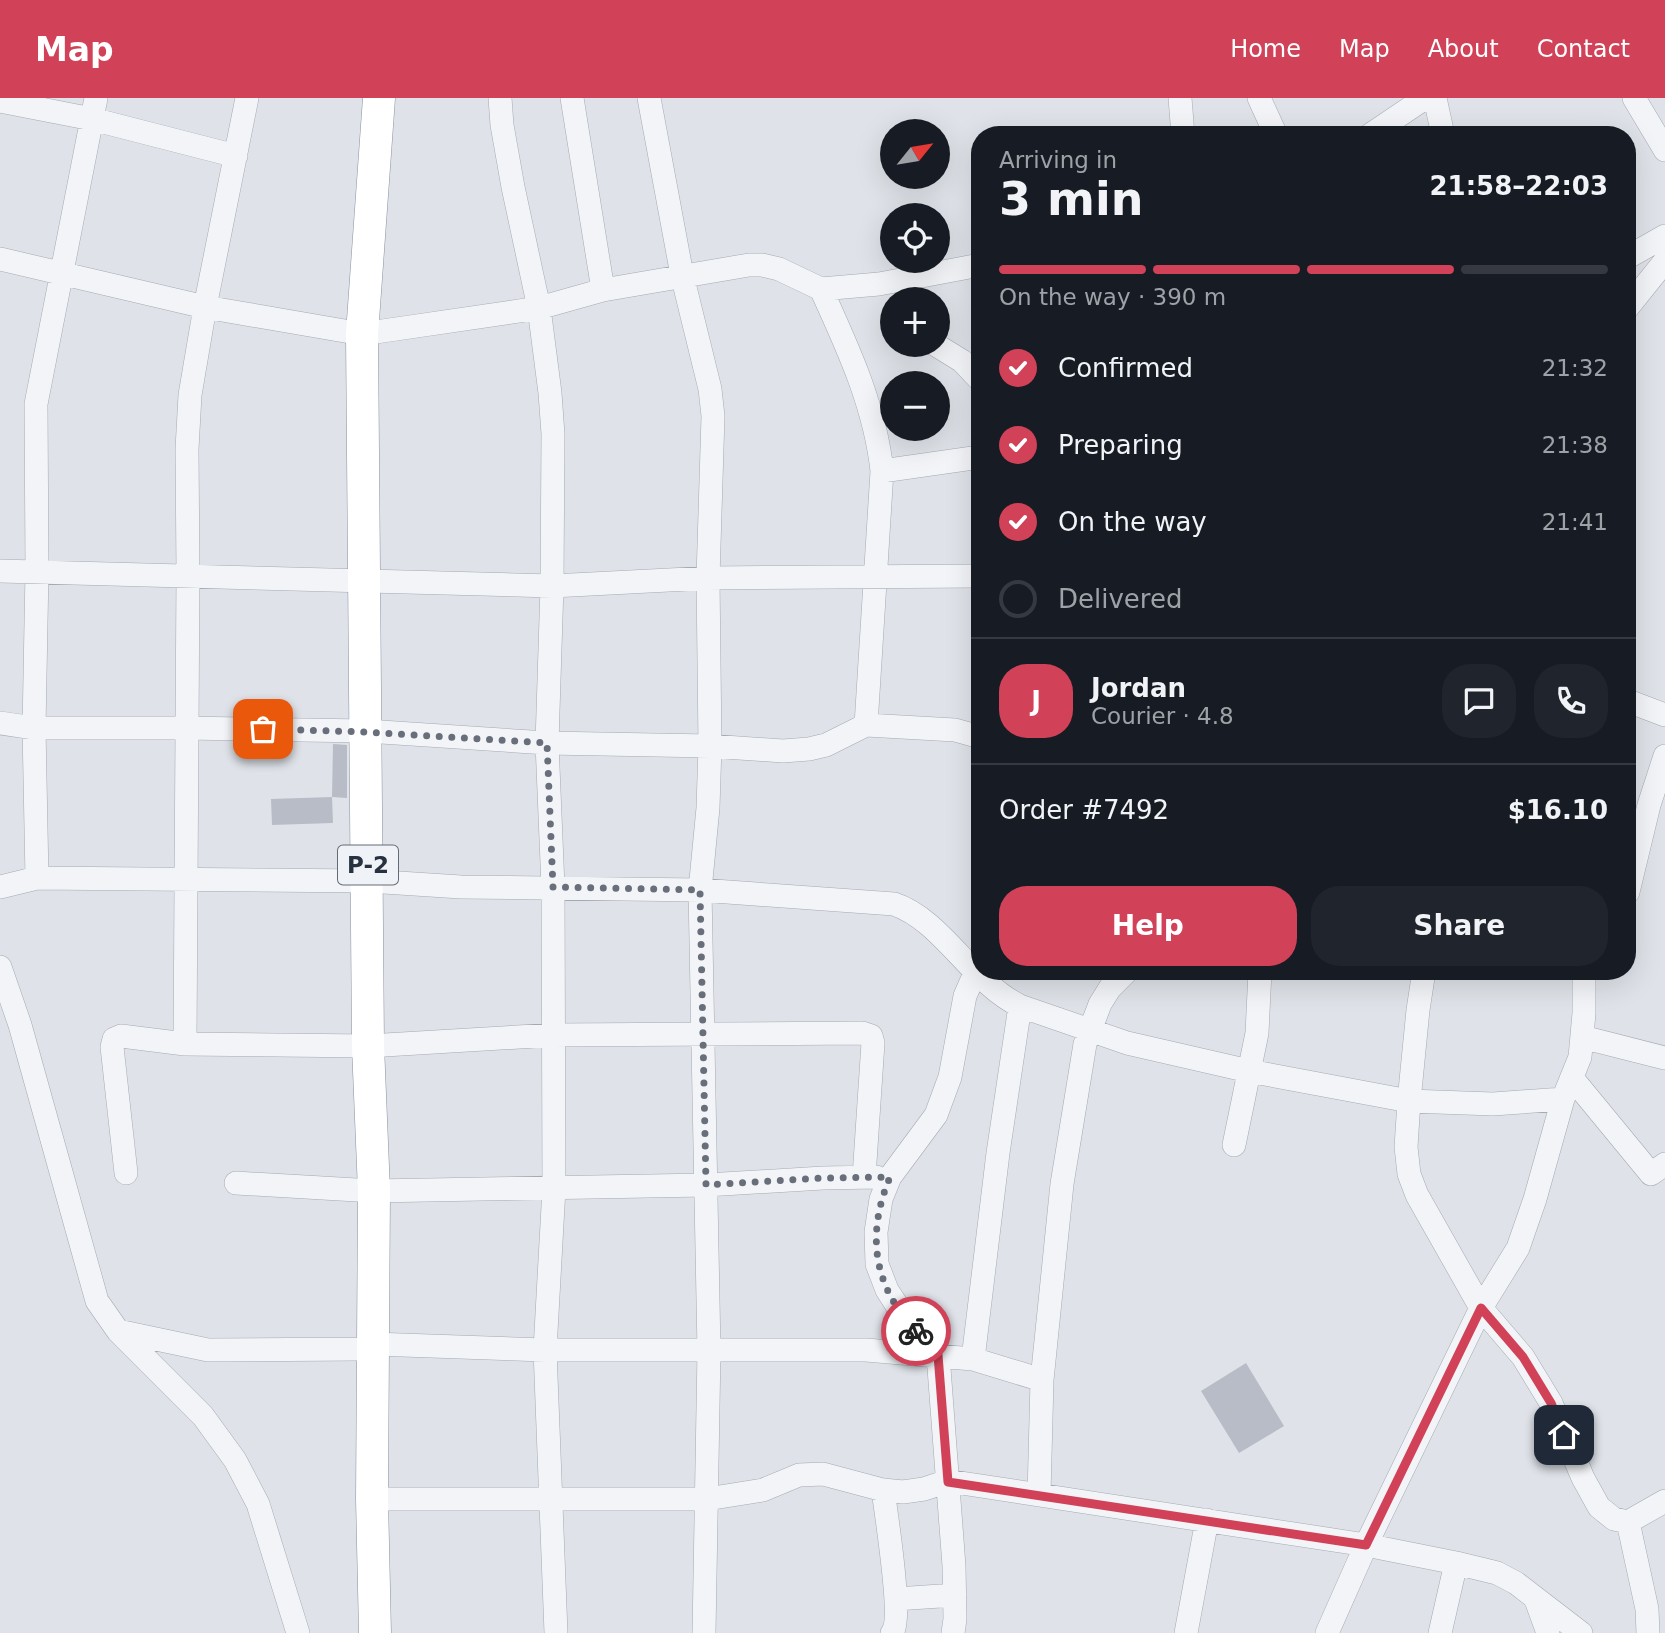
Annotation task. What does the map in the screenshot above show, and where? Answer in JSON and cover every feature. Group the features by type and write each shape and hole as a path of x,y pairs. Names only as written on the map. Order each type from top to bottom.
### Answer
{"highway":[{"name":"P-2","path":"374,1633 374,1191 368,1046 362,334 379,98"}],"street":[{"path":"185,1044 187,449 190,394 247,98"},
{"path":"500,98 513,187 539,308 553,434 547,743 553,887 554,1188 545,1350 556,1633"},
{"path":"572,98 603,290"},
{"path":"649,98 682,275 710,389 713,416 708,578 710,746 708,808 700,890 709,1351 704,1633"},
{"path":"1180,98 1182,126"},
{"path":"1259,98 1272,126"},
{"path":"1383,126 1425,98"},
{"path":"1435,98 1441,126"},
{"path":"1634,98 1665,150"},
{"path":"0,101 94,109 236,156"},
{"path":"37,878 34,728 36,404 94,109"},
{"path":"1636,252 1665,236"},
{"path":"0,259 205,307 362,334 539,308 603,290 682,275 762,265 779,269 821,289 879,284 971,267"},
{"path":"1636,297 1665,261"},
{"path":"821,289 855,365 879,443 882,471 866,725"},
{"path":"950,353 962,360 971,370"},
{"path":"882,471 971,458"},
{"path":"0,571 188,574 552,586 708,578 875,576 971,570"},
{"path":"1636,704 1665,715"},
{"path":"0,723 34,728 366,732 547,743 710,746 783,751 826,745 866,725 955,730 971,734"},
{"path":"1636,859 1649,805 1665,756"},
{"path":"0,887 37,878 368,881 461,887 700,890 894,904 911,910 971,965"},
{"path":"0,967 20,1026 97,1301 118,1331 203,1416 235,1460 258,1504 298,1633"},
{"path":"959,1628 954,1595 938,1355 909,1324 887,1290 877,1264 876,1232 881,1199 890,1177 936,1115 950,1077 965,996 973,980"},
{"path":"987,980 1005,998 1020,1006 1127,1043 1250,1071 1409,1101 1493,1104 1568,1089"},
{"path":"1039,1495 1042,1380 1062,1184 1085,1044 1100,1004 1118,980"},
{"path":"1234,1145 1257,1033 1260,980"},
{"path":"1423,980 1406,1147 1409,1174 1417,1195 1481,1308 1523,1357 1551,1403 1583,1478 1599,1507 1614,1519 1628,1522 1665,1501"},
{"path":"1327,1633 1366,1545 1481,1308 1518,1248 1580,1057 1585,980"},
{"path":"973,1359 998,1153 1020,1006"},
{"path":"126,1173 112,1046 114,1039 121,1036 185,1044 368,1046 552,1035 703,1033 862,1034 871,1037 873,1043 864,1177"},
{"path":"1582,1037 1665,1058"},
{"path":"1568,1089 1651,1174 1665,1164"},
{"path":"236,1183 374,1191 706,1185 890,1177"},
{"path":"118,1331 208,1350 360,1349 373,1344 545,1350 866,1350 973,1359 1042,1380"},
{"path":"372,1499 707,1499 763,1490 781,1481 811,1474 823,1474 883,1490 902,1492 948,1482 1366,1545 1497,1573 1516,1583 1581,1633"},
{"path":"883,1490 896,1599 896,1628 892,1633"},
{"path":"1186,1633 1207,1520"},
{"path":"1628,1522 1647,1609 1648,1633"},
{"path":"1440,1633 1455,1563"},
{"path":"896,1599 954,1595"},
{"path":"1536,1600 1548,1633"}],"building":[{"path":"333,744 347,745 347,798 332,797"},
{"path":"332,797 333,823 272,825 271,799"},
{"path":"1246,1363 1284,1426 1239,1453 1201,1391"}],"way so far":[{"path":"263,729 547,743 553,887 700,890 706,1185 890,1177 881,1199 876,1232 877,1264 887,1290 916,1331"}],"route":[{"path":"916,1331 938,1355 948,1482 1366,1545 1481,1308 1523,1357 1551,1403 1564,1435"}]}
